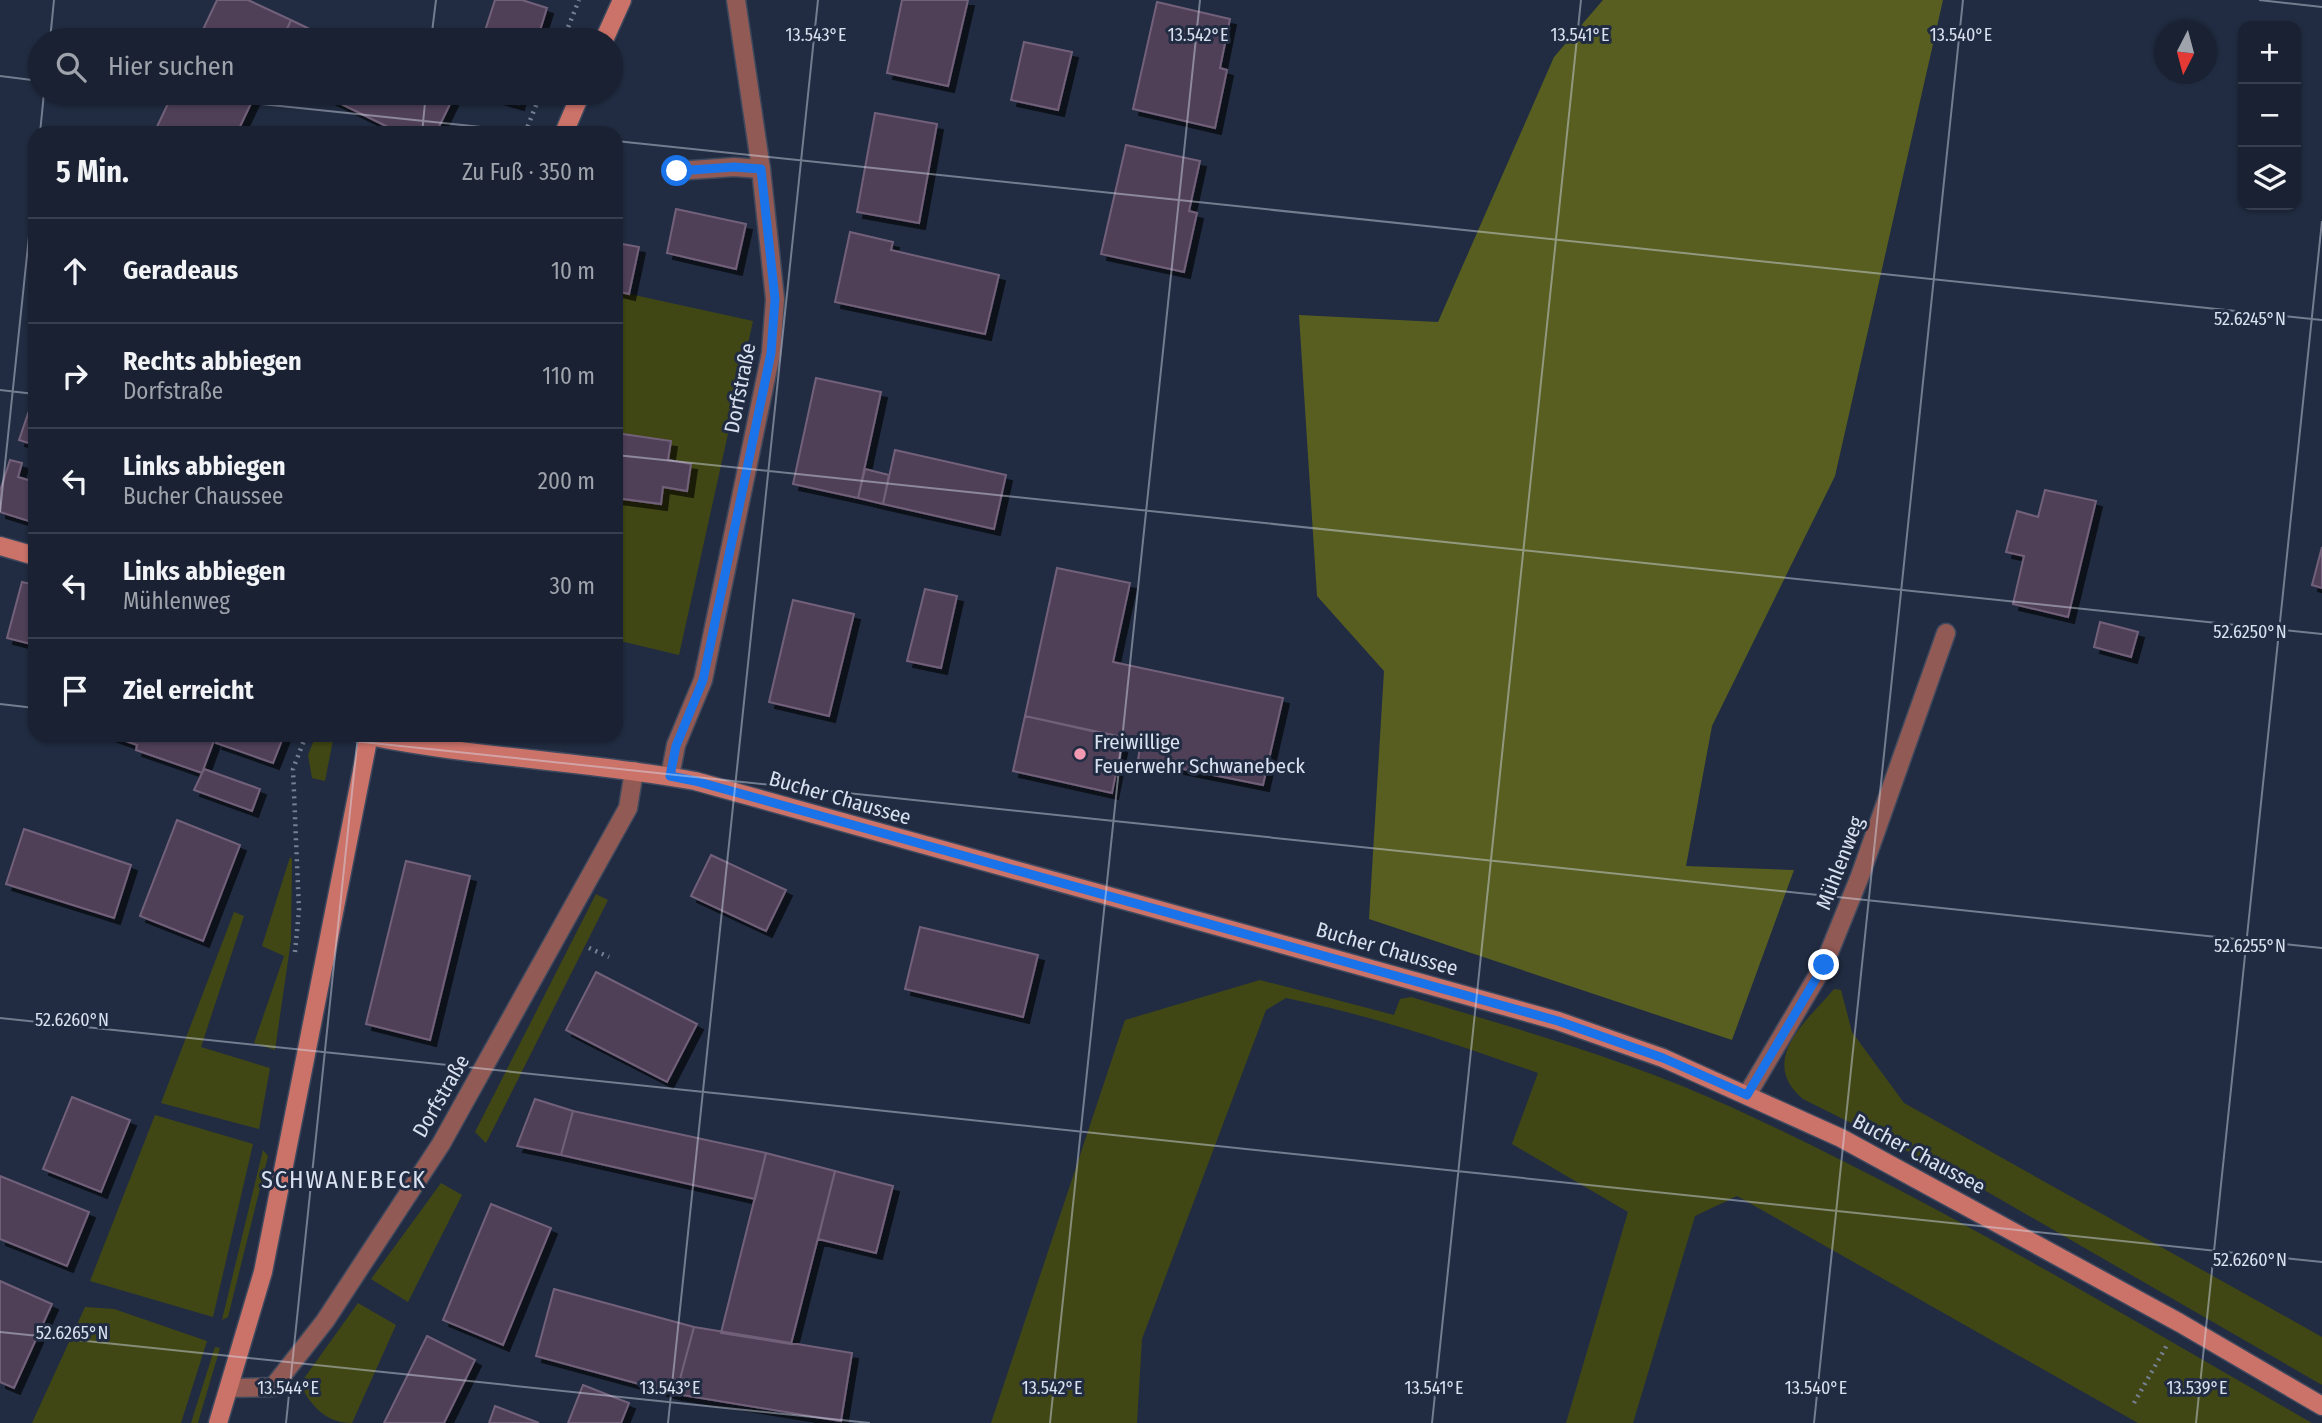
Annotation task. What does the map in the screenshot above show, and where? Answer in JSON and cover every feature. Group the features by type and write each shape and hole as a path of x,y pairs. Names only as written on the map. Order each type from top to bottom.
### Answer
{"main road":[{"path":"609,28 622,0"},
{"path":"567,126 576,105"},
{"path":"0,546 28,554"},
{"path":"218,1423 263,1272 368,742"},
{"name":"Bucher Chaussee","path":"400,742 441,750 634,771 695,781 1558,1021 1663,1058 1841,1138 2180,1323 2322,1406"}],"street":[{"name":"Dorfstraße","path":"670,776 676,746 703,680 771,353 775,299 761,169 736,0"},
{"path":"677,171 734,167 761,169"},
{"name":"Mühlenweg","path":"1747,1095 1824,965 1860,876 1946,633"},
{"name":"Dorfstraße","path":"229,1388 273,1387 325,1321 441,1144 628,808 634,771"}],"path":[{"path":"568,28 579,0"},
{"path":"528,126 536,105"},
{"path":"294,963 299,910 293,769 303,742"},
{"path":"589,948 609,957"},
{"path":"2134,1403 2180,1323"}],"green space":[{"path":"1603,0 1943,0 1835,476 1712,726 1686,866 1794,870 1732,1040 1369,919 1384,671 1317,596 1299,315 1438,322 1554,57"},
{"path":"623,293 753,321 679,655 623,642"},
{"path":"313,742 333,742 325,781 312,778 308,755"},
{"path":"290,857 291,940 275,1050 254,1043 284,956 262,946"},
{"path":"596,894 608,900 486,1143 475,1132"},
{"path":"234,912 244,916 201,1047 270,1068 259,1129 161,1103"},
{"path":"1260,980 1394,1015 1400,999 1411,997 1572,1046 1692,1090 1806,1142 1952,1218 2312,1423 2138,1423 1737,1196 1695,1216 1633,1423 1566,1423 1628,1212 1512,1144 1538,1073 1445,1041 1286,998 1266,1010 1142,1339 1137,1423 991,1423 1125,1020"},
{"path":"1834,989 1841,990 1852,1032 1904,1103 2322,1337 2322,1385 1979,1187 1803,1099 1790,1084 1785,1070 1785,1055 1800,1028"},
{"path":"155,1115 253,1144 213,1317 90,1281"},
{"path":"263,1150 268,1156 228,1317 222,1320"},
{"path":"441,1183 462,1195 408,1302 371,1279"},
{"path":"358,1303 396,1325 352,1423 334,1420 320,1412 300,1384"},
{"path":"85,1307 114,1309 207,1341 181,1423 32,1423"},
{"path":"215,1347 220,1348 198,1423 191,1423"}],"building":[{"path":"217,0 248,0 291,20 287,28 204,28"},
{"path":"495,0 522,0 547,8 541,28 486,28"},
{"path":"902,0 968,0 948,86 887,73"},
{"path":"1157,2 1230,19 1220,68 1227,70 1215,128 1133,109"},
{"path":"291,20 307,28 287,28"},
{"path":"1024,42 1072,52 1058,110 1011,100"},
{"path":"167,105 250,105 240,126 157,126"},
{"path":"343,105 450,105 439,126 386,126"},
{"path":"875,113 937,124 919,223 857,212"},
{"path":"1126,145 1200,161 1189,211 1197,213 1184,272 1101,254"},
{"path":"676,209 746,224 736,269 667,253"},
{"path":"850,232 893,242 891,250 999,275 985,334 835,302"},
{"path":"623,244 639,247 629,294 623,293"},
{"path":"816,378 881,392 858,498 793,484"},
{"path":"28,414 28,443 19,440"},
{"path":"623,434 671,441 668,460 691,464 687,491 663,487 661,504 623,499"},
{"path":"895,450 1006,475 994,529 883,504"},
{"path":"10,460 22,463 18,477 28,480 28,521 0,512 0,491"},
{"path":"865,469 889,475 883,504 858,498"},
{"path":"2045,490 2096,501 2068,617 2013,604 2024,556 2006,552 2017,511 2038,517"},
{"path":"2322,547 2322,588 2312,585"},
{"path":"1057,568 1130,583 1113,662 1283,698 1263,785 1138,760 1141,741 1025,716"},
{"path":"22,582 28,583 28,643 7,638"},
{"path":"925,589 957,596 941,668 907,661"},
{"path":"793,600 854,614 829,716 769,702"},
{"path":"2100,622 2138,632 2131,657 2094,647"},
{"path":"1025,716 1123,738 1112,793 1013,771"},
{"path":"129,742 213,742 202,773 136,750 137,745"},
{"path":"216,742 281,742 273,763"},
{"path":"204,769 260,789 252,811 194,790"},
{"path":"177,820 240,845 203,941 140,916"},
{"path":"24,829 131,865 114,918 6,884"},
{"path":"711,855 786,890 766,931 691,896"},
{"path":"406,861 470,876 430,1040 366,1024"},
{"path":"920,927 1038,955 1023,1017 905,989"},
{"path":"596,972 697,1024 667,1082 566,1030"},
{"path":"72,1097 130,1120 101,1192 43,1169"},
{"path":"535,1099 573,1111 561,1155 517,1146"},
{"path":"573,1111 766,1153 755,1199 561,1155"},
{"path":"766,1153 835,1171 791,1344 721,1333"},
{"path":"835,1171 893,1186 876,1253 818,1239"},
{"path":"0,1176 89,1212 67,1266 0,1239"},
{"path":"491,1204 551,1228 503,1345 443,1320"},
{"path":"0,1281 52,1304 14,1388 0,1382"},
{"path":"554,1289 694,1327 676,1394 536,1356"},
{"path":"694,1327 852,1353 841,1421 676,1394"},
{"path":"427,1336 475,1360 444,1423 384,1423"},
{"path":"583,1385 629,1403 621,1423 568,1423"},
{"path":"495,1406 539,1423 489,1423"}],"place":[{"name":"Freiwillige Feuerwehr Schwanebeck","path":"1080,754"}],"district":[{"name":"SCHWANEBECK","path":"344,1180"}],"route":[{"path":"677,171 734,167 761,169 775,299 771,353 703,680 676,746 670,776 1558,1021 1663,1058 1747,1095 1824,965"}]}
